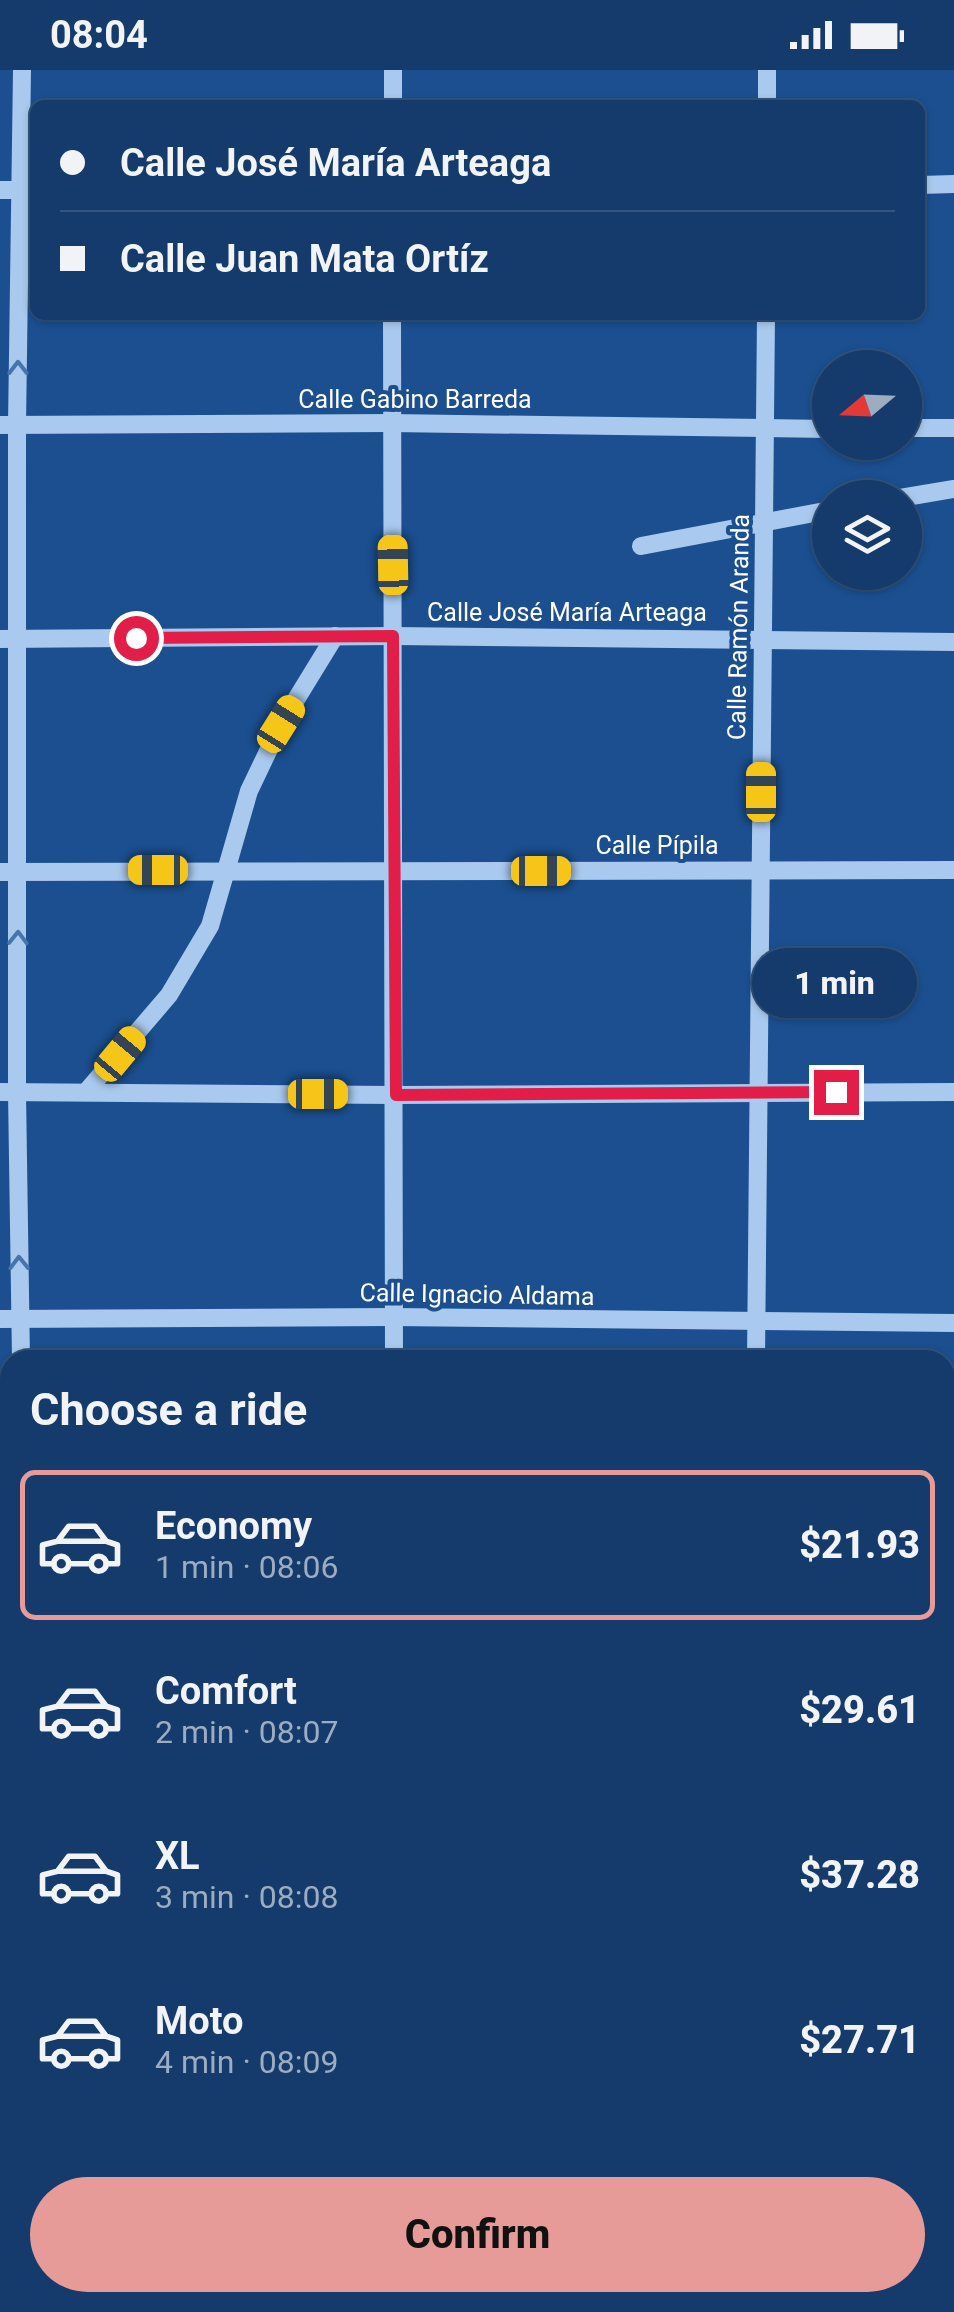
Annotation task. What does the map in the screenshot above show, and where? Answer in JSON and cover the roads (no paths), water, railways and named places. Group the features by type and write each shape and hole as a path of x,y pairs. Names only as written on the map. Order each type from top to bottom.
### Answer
{"street":[{"path":"21,1350 8,1092 9,425 22,70"},
{"path":"393,70 393,100"},
{"path":"767,70 767,100"},
{"path":"925,185 954,184"},
{"path":"392,320 394,1350"},
{"name":"Calle Ramón Aranda","path":"756,1350 766,320"},
{"name":"Calle Gabino Barreda","path":"9,425 391,422 812,429"},
{"path":"922,428 954,428"},
{"path":"922,494 954,489"},
{"path":"641,546 812,514"},
{"path":"86,1092 169,995 210,926 249,791 281,724 336,636"},
{"name":"Calle José María Arteaga","path":"9,639 393,636 954,642"},
{"name":"Calle Pípila","path":"9,872 954,870"},
{"path":"8,1092 954,1092"},
{"name":"Calle Ignacio Aldama","path":"0,1318 394,1317 954,1323"}]}
